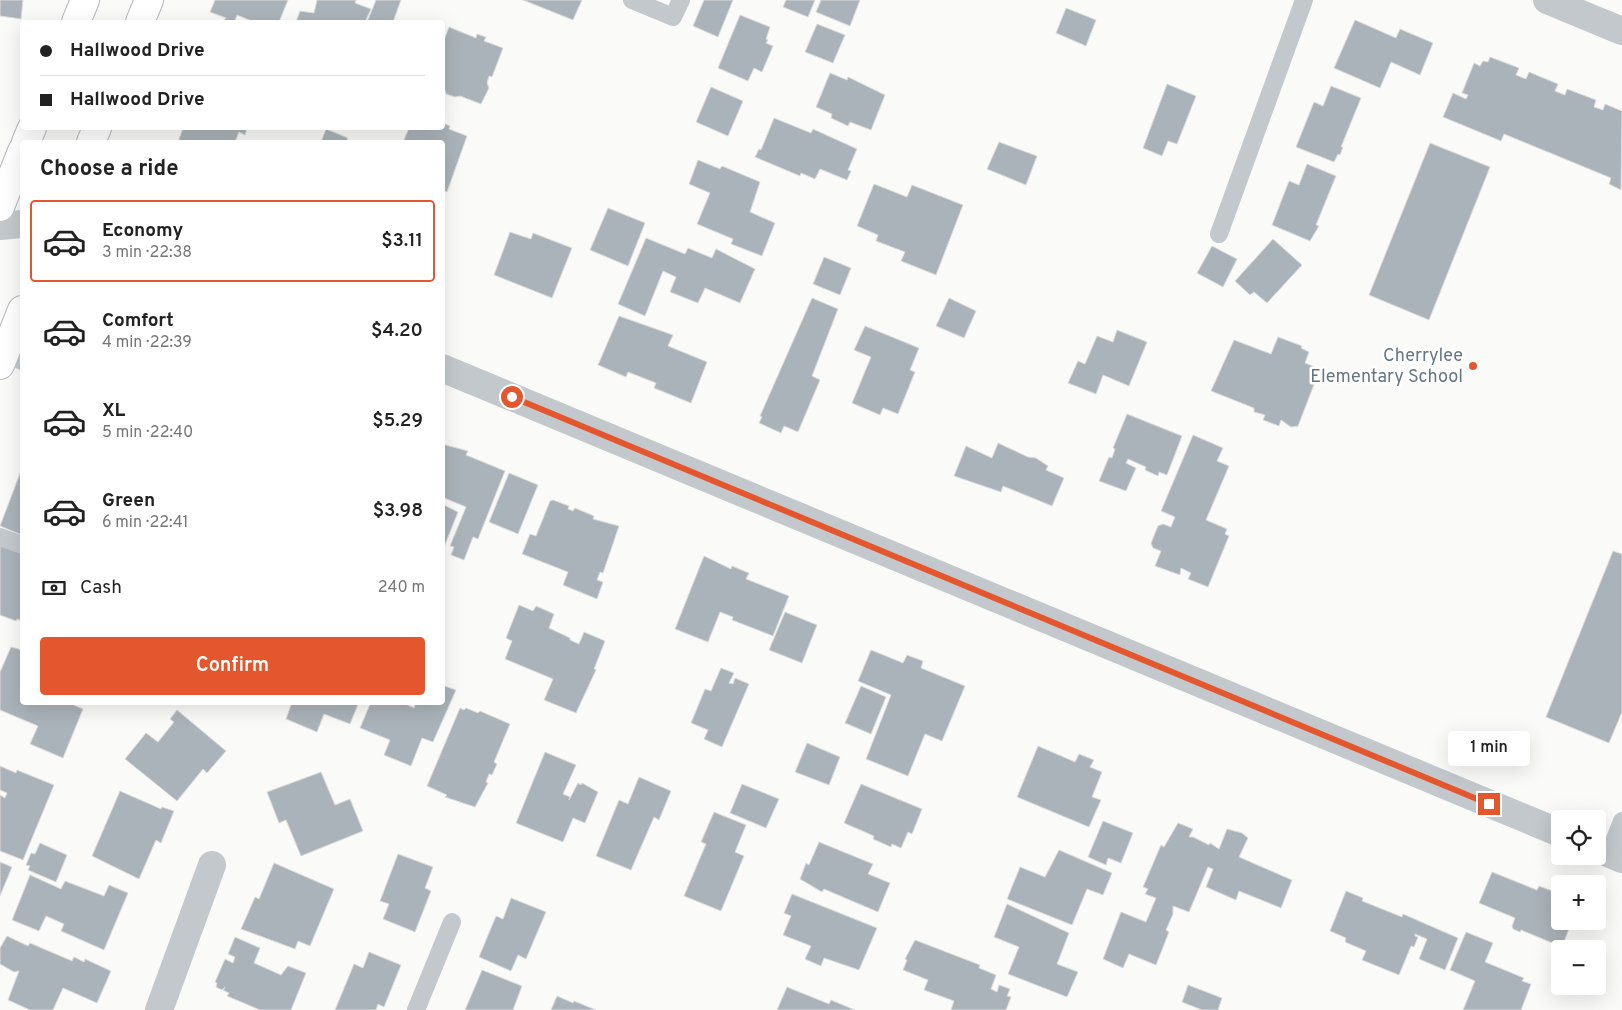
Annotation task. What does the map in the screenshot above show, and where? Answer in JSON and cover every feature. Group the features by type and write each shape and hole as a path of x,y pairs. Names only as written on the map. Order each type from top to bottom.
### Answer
{"main road":[{"path":"77,20 85,0"},
{"path":"141,20 149,0"},
{"path":"0,206 20,156"},
{"path":"9,360 20,318"}],"street":[{"path":"1547,0 1622,31"},
{"path":"0,226 20,224"},
{"path":"445,369 1551,829"},
{"path":"159,1010 212,865"}],"lane":[{"path":"632,0 673,17 680,0"},
{"path":"1219,234 1304,0"},
{"path":"0,537 20,544"},
{"path":"1609,854 1622,822"},
{"path":"416,1010 452,922"}],"building":[{"path":"0,0 23,0 21,19 0,16"},
{"path":"215,0 288,0 280,20 249,20 237,15 235,20 224,20 226,18 210,12"},
{"path":"317,0 356,0 355,3 371,9 366,20 297,20 300,11 314,13"},
{"path":"376,0 401,0 394,20 368,20"},
{"path":"523,0 582,0 573,20"},
{"path":"704,0 733,0 718,37 693,26"},
{"path":"786,0 815,0 808,17 783,7"},
{"path":"821,0 860,0 850,26 816,12"},
{"path":"1066,8 1096,20 1086,46 1056,33"},
{"path":"740,15 770,27 766,43 773,46 762,72 754,68 748,81 718,68"},
{"path":"1355,20 1396,38 1400,29 1433,43 1420,75 1391,62 1380,88 1334,68"},
{"path":"817,24 845,35 833,63 805,52"},
{"path":"449,27 476,38 477,34 486,37 484,41 503,48 492,77 489,76 487,83 489,88 481,104 460,96 455,97 446,94 445,37"},
{"path":"1490,57 1519,68 1516,75 1526,79 1529,72 1558,84 1555,91 1565,95 1567,89 1596,100 1594,107 1603,110 1605,104 1622,111 1621,190 1609,184 1611,178 1504,134 1501,141 1443,117 1453,93 1466,99 1468,95 1462,93 1474,63 1480,66 1483,61 1488,62"},
{"path":"830,73 847,80 848,77 885,95 871,130 850,122 848,126 831,118 832,114 816,107"},
{"path":"1167,84 1196,96 1177,144 1168,141 1162,156 1143,148"},
{"path":"1331,86 1361,98 1341,147 1343,147 1340,155 1338,154 1334,162 1296,147 1314,102 1323,106"},
{"path":"711,87 743,101 728,136 696,122"},
{"path":"774,118 811,133 813,129 857,149 848,170 851,171 847,180 820,169 815,179 801,173 800,176 755,157 759,149 761,150"},
{"path":"445,124 450,126 449,129 467,136 447,192 445,191 445,140 404,140 408,130 445,130"},
{"path":"182,130 246,130 245,135 239,132 236,140 179,140"},
{"path":"326,130 348,138 347,140 322,140"},
{"path":"999,142 1037,156 1026,185 987,169"},
{"path":"1430,143 1490,167 1429,320 1369,295"},
{"path":"698,160 720,169 722,166 760,182 750,212 775,223 762,256 731,244 733,239 697,224 710,193 689,184"},
{"path":"1307,164 1336,176 1316,225 1319,226 1310,241 1272,225 1289,181 1299,185"},
{"path":"874,184 907,197 912,185 963,205 936,275 901,261 905,252 876,241 878,235 857,226"},
{"path":"608,208 645,223 628,266 590,250"},
{"path":"510,232 531,239 533,233 572,248 552,298 494,275"},
{"path":"646,238 685,254 688,248 712,258 716,249 755,269 740,303 705,288 698,303 670,292 676,277 663,271 645,316 618,304"},
{"path":"1273,239 1302,265 1267,303 1254,292 1250,295 1235,281"},
{"path":"1212,246 1237,259 1223,287 1197,273"},
{"path":"824,257 851,268 840,295 813,284"},
{"path":"812,298 838,309 812,376 820,380 798,432 784,426 781,433 759,423 762,417 760,416"},
{"path":"949,298 976,311 964,338 936,326"},
{"path":"619,316 673,335 668,346 707,362 691,403 654,388 656,383 628,372 626,377 598,365"},
{"path":"865,326 919,348 910,370 915,372 898,414 883,408 880,415 852,403 871,357 854,350"},
{"path":"1117,330 1147,342 1129,386 1103,375 1096,394 1068,383 1078,361 1085,364 1097,336 1113,342"},
{"path":"1278,337 1302,346 1301,348 1309,352 1305,363 1320,369 1298,426 1291,427 1281,420 1279,426 1263,420 1265,415 1254,412 1254,408 1211,391 1234,340 1271,354"},
{"path":"1127,414 1182,436 1167,475 1159,472 1158,476 1145,470 1146,467 1128,459 1126,463 1136,468 1126,491 1099,481 1109,457 1112,458 1115,449 1113,448"},
{"path":"1193,435 1223,448 1217,461 1229,466 1206,520 1227,529 1225,534 1229,536 1208,587 1188,579 1191,573 1181,568 1180,575 1155,566 1161,551 1153,548 1151,543 1158,526 1163,524 1171,527 1175,517 1161,511"},
{"path":"998,443 1028,457 1036,458 1048,466 1046,470 1064,478 1052,506 1003,486 1001,492 954,476 966,446 992,458"},
{"path":"445,445 468,451 466,455 505,471 478,539 473,537 464,560 451,555 454,547 450,546 466,507 445,498"},
{"path":"20,473 20,534 0,526"},
{"path":"509,473 538,485 518,534 489,522"},
{"path":"553,500 569,506 568,509 573,511 575,508 594,516 593,519 619,526 603,573 600,572 597,580 603,582 597,599 563,585 568,572 522,554 530,534 536,536 550,501"},
{"path":"445,506 458,512 445,544"},
{"path":"0,541 20,549 20,620 17,619 16,621 0,615"},
{"path":"1613,551 1622,554 1622,712 1609,743 1546,717"},
{"path":"704,556 731,569 732,566 749,573 746,579 789,596 773,636 732,620 733,617 720,612 708,642 675,629"},
{"path":"519,605 533,611 536,606 554,614 549,628 579,644 584,632 605,641 594,669 596,670 576,713 544,700 553,679 505,659 512,641 506,638"},
{"path":"785,612 817,625 802,663 769,650"},
{"path":"11,647 20,649 20,705 74,705 83,709 63,758 30,744 38,726 0,710 0,672"},
{"path":"871,650 903,663 907,655 923,661 921,668 965,686 942,741 925,734 908,776 866,759 891,695 858,681"},
{"path":"721,668 734,673 729,683 733,684 735,678 749,684 722,747 704,739 708,730 691,723 705,689 711,691"},
{"path":"445,686 456,690 433,742 422,738 411,766 384,755 390,740 360,728 370,705 408,705 414,708 415,705 445,705"},
{"path":"861,686 886,697 871,734 845,723"},
{"path":"291,705 358,705 350,724 324,714 317,732 286,719"},
{"path":"460,708 464,710 466,708 478,713 480,711 510,724 494,762 497,764 492,775 489,774 486,782 488,783 475,807 445,797 447,795 427,786"},
{"path":"177,710 226,751 207,773 203,769 177,801 125,759 146,733 158,742 174,722 170,719"},
{"path":"807,743 840,757 829,785 795,772"},
{"path":"1038,746 1075,762 1079,754 1094,760 1090,767 1102,772 1092,797 1101,800 1089,827 1017,797"},
{"path":"545,752 576,765 563,794 570,797 569,800 578,783 581,785 582,783 598,792 585,823 573,818 563,842 516,823"},
{"path":"0,766 16,773 17,770 54,785 23,860 0,851 0,795 5,798 7,793 0,790"},
{"path":"321,772 335,805 350,799 363,831 301,856 286,820 279,823 267,792"},
{"path":"639,777 671,791 659,820 654,817 631,870 596,856 619,800 628,804"},
{"path":"742,784 779,799 766,828 730,813"},
{"path":"861,784 922,809 912,834 908,832 901,848 892,844 891,847 873,839 874,836 844,823"},
{"path":"120,791 161,809 162,807 174,811 161,843 156,840 139,879 92,856"},
{"path":"714,812 746,825 735,852 744,856 721,911 684,896 706,844 701,842"},
{"path":"1103,821 1133,833 1121,863 1108,858 1106,865 1088,857"},
{"path":"1178,823 1193,829 1189,837 1209,845 1210,843 1219,849 1227,829 1242,833 1248,838 1239,857 1292,880 1281,908 1239,891 1236,900 1206,887 1213,869 1208,867 1189,912 1173,906 1173,914 1166,930 1169,932 1156,965 1129,954 1123,968 1103,959 1121,912 1146,922 1156,898 1145,894 1148,889 1143,887 1161,845 1164,847"},
{"path":"819,842 873,864 868,874 890,883 878,912 824,889 822,892 800,879 806,863 809,865"},
{"path":"40,843 67,855 56,882 28,870 30,866 26,865 31,853 35,854"},
{"path":"1059,850 1112,873 1103,895 1087,889 1072,925 1007,899 1020,867 1045,877"},
{"path":"398,854 433,867 425,888 431,891 415,932 383,919 389,904 380,901"},
{"path":"0,862 12,867 0,896"},
{"path":"274,863 334,889 310,946 298,941 295,949 241,929 255,897 259,899"},
{"path":"1492,872 1537,890 1539,886 1551,891 1551,930 1569,930 1565,940 1551,940 1551,942 1521,930 1520,932 1513,929 1512,926 1515,918 1479,903"},
{"path":"30,875 61,889 65,881 104,896 109,885 128,893 104,950 61,931 64,924 46,916 39,931 12,920"},
{"path":"1346,891 1363,898 1362,901 1402,917 1403,914 1458,938 1445,970 1419,959 1427,939 1415,934 1418,937 1414,947 1411,946 1399,975 1362,960 1366,951 1345,942 1346,938 1330,931"},
{"path":"792,894 877,928 859,970 824,958 821,966 805,959 811,946 783,935 791,916 784,913"},
{"path":"511,898 546,912 526,959 518,955 511,971 479,957 496,916 503,919"},
{"path":"1007,904 1069,933 1057,964 1078,972 1067,997 1008,974 1019,947 994,937"},
{"path":"1466,932 1493,943 1485,962 1524,978 1522,981 1531,984 1521,1010 1463,1010 1475,981 1450,970"},
{"path":"7,936 28,946 30,943 72,961 74,957 84,962 85,959 111,971 97,1003 63,988 53,1010 30,1010 8,1000 19,971 14,972 0,964 0,948"},
{"path":"235,937 260,948 254,963 281,975 288,966 306,973 291,1010 260,1010 227,996 229,993 223,990 225,987 222,990 216,987 217,983 215,982 225,959 233,963 235,957 228,954"},
{"path":"915,940 980,965 979,968 996,975 991,989 997,992 999,985 1010,989 1007,996 1011,997 1006,1010 951,1010 954,1001 924,990 928,980 903,970 907,960 905,959"},
{"path":"369,952 401,965 384,1007 378,1004 376,1010 335,1010 354,964 363,968"},
{"path":"482,970 522,986 513,1010 465,1010"},
{"path":"1188,985 1222,998 1218,1010 1202,1010 1182,1002"},
{"path":"787,987 829,1004 831,1000 855,1010 777,1010"},
{"path":"557,996 573,1003 574,1001 596,1010 551,1010"}],"place":[{"name":"Cherrylee Elementary School","path":"1473,366"}],"route":[{"path":"512,397 1489,804"}]}
